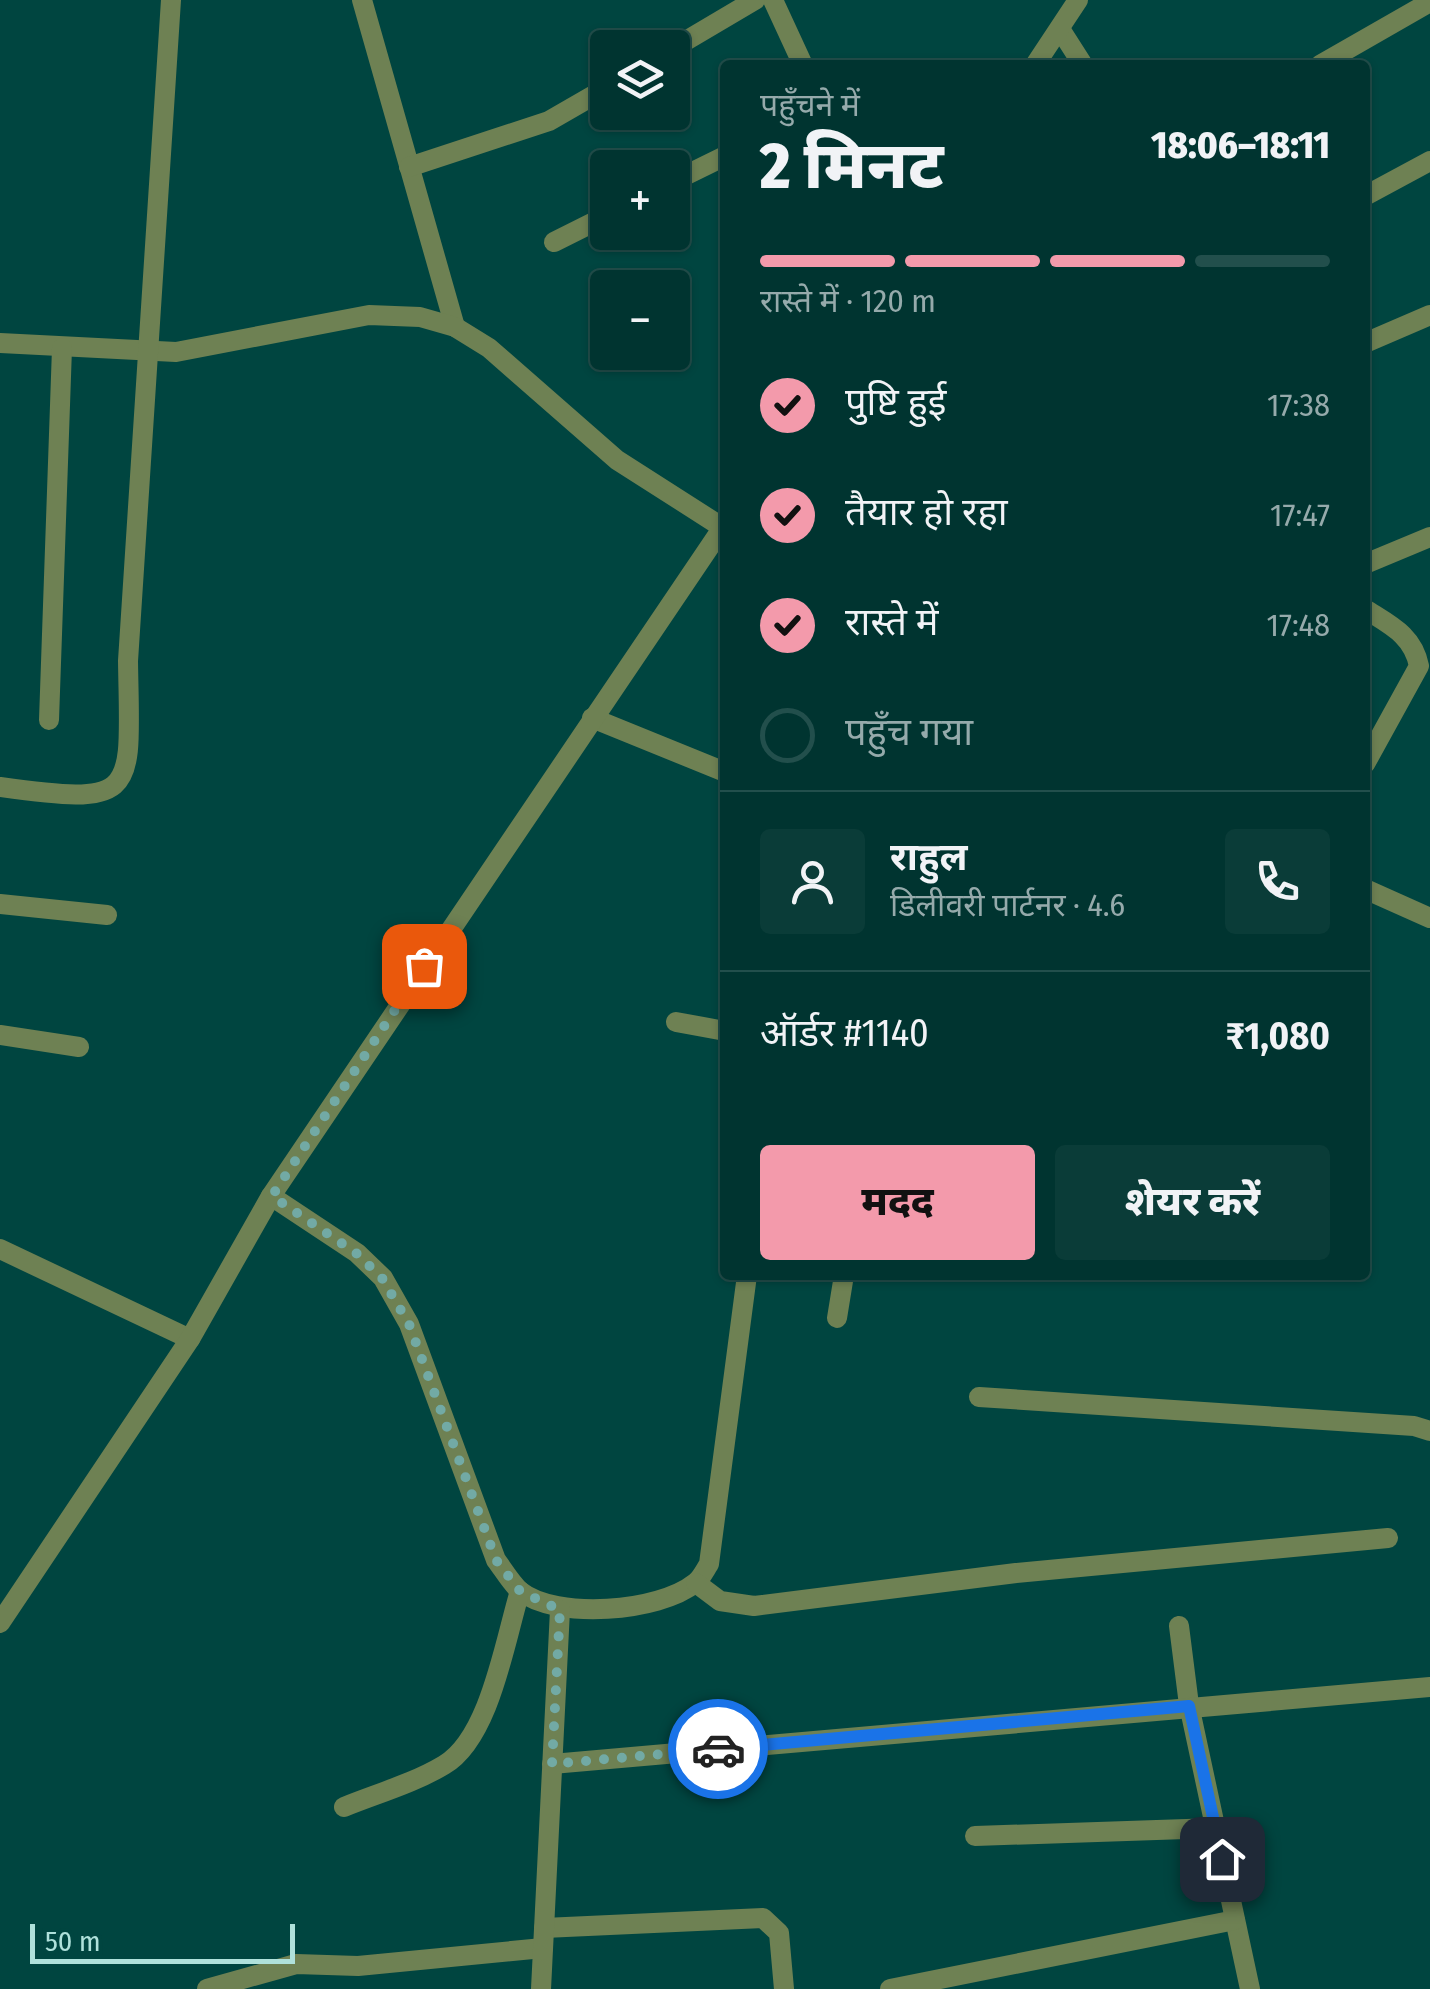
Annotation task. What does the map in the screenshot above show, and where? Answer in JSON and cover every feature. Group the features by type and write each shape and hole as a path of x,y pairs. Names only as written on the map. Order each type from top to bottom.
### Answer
{"street":[{"path":"0,787 74,798 98,796 116,785 128,766 128,662 171,0"},
{"path":"362,0 456,327"},
{"path":"690,38 755,0"},
{"path":"774,0 801,60"},
{"path":"1038,60 1078,0"},
{"path":"1329,60 1430,2"},
{"path":"1060,28 1080,60"},
{"path":"409,167 549,121 590,97"},
{"path":"690,173 720,158"},
{"path":"1370,193 1430,161"},
{"path":"554,242 590,224"},
{"path":"0,343 148,354 368,315 420,317 456,327 489,348 617,460 720,524"},
{"path":"1370,341 1430,316"},
{"path":"48,720 62,348"},
{"path":"0,1623 190,1339 272,1196 720,533"},
{"path":"1370,562 1430,537"},
{"path":"1370,612 1404,634 1425,668 1370,756"},
{"path":"592,718 720,770"},
{"path":"1370,891 1391,904 1430,918"},
{"path":"0,904 107,914"},
{"path":"676,1022 720,1030"},
{"path":"0,1035 79,1047"},
{"path":"272,1196 356,1253 382,1278 409,1324 496,1560 520,1591 560,1610 644,1601 696,1583 710,1564 746,1280"},
{"path":"0,1248 190,1339"},
{"path":"837,1318 843,1280"},
{"path":"979,1397 1414,1426 1430,1431"},
{"path":"696,1583 720,1601 754,1606 1016,1573 1388,1538"},
{"path":"344,1808 445,1764 464,1748 478,1726 520,1591"},
{"path":"541,1989 560,1610"},
{"path":"1180,1626 1189,1706 1250,1989"},
{"path":"552,1764 1430,1687"},
{"path":"975,1836 1216,1828"},
{"path":"207,1989 296,1964 358,1966 544,1938 762,1918 780,1934 784,1989"},
{"path":"890,1989 1235,1920"}],"way so far":[{"path":"424,966 272,1196 356,1253 382,1278 409,1324 496,1560 520,1591 560,1610 552,1764 718,1749"}],"route":[{"path":"718,1749 1189,1706 1222,1859"}]}
